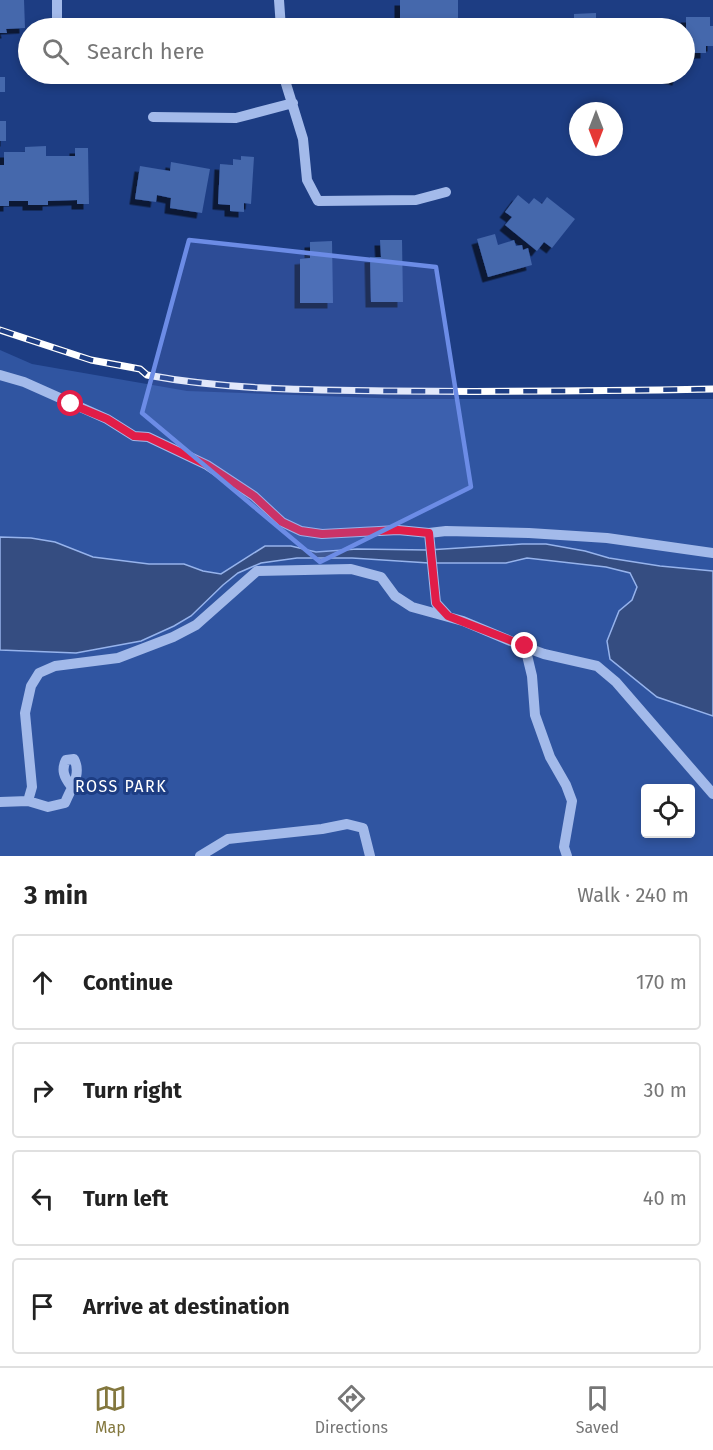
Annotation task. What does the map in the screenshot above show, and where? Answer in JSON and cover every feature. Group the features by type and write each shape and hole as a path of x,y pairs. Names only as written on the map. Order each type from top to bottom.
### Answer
{"street":[{"path":"57,0 57,18"},
{"path":"279,0 280,18"},
{"path":"286,84 303,139 307,180 318,201 416,200 446,192"},
{"path":"153,117 236,118 293,103"},
{"path":"0,375 24,382 107,419 134,436 148,437 207,465 254,496 282,522 301,531 322,534 398,530 430,539 446,531 529,533 607,538 713,553"},
{"path":"430,539 436,603 448,616"},
{"path":"28,801 32,787 26,713 31,686 39,674 55,666 118,658 172,637 196,625 257,571 351,569 381,577 395,596 412,607 448,616 544,654 597,666 616,682 713,794"},
{"path":"525,646 532,676 535,715 550,758 566,785 572,801 564,847 567,856"},
{"path":"0,802 28,801 48,807 65,803 71,786"},
{"path":"200,856 228,839 322,829 347,824 363,828 378,856"},
{"path":"363,828 370,856"}],"highlighted area":[{"path":"189,240 436,267 471,487 320,562 142,413"}],"shaded area":[{"path":"0,350 32,364 187,391 403,399 713,399 713,856 0,856"},
{"path":"0,537 31,538 55,542 93,557 149,564 184,564 203,571 221,574 265,546 291,546 316,552 357,549 428,550 522,544 546,544 609,558 713,571 713,716 657,697 610,659 607,641 619,611 632,600 637,587 630,573 606,567 527,558 506,563 429,563 352,558 297,558 261,563 238,573 191,616 141,641 76,653 0,650"}],"building":[{"path":"0,0 24,0 25,18 18,18 18,28 6,29 7,33 0,33"},
{"path":"400,0 458,0 458,18 400,18"},
{"path":"596,13 596,18 574,18 574,14"},
{"path":"710,17 710,26 713,26 713,46 706,46 706,53 695,53 695,18 686,18"},
{"path":"0,77 5,77 5,92 0,92"},
{"path":"0,121 6,121 6,141 0,141"},
{"path":"46,146 46,156 75,156 75,148 88,148 89,204 77,204 77,200 48,201 48,205 28,205 28,201 9,201 9,206 0,206 0,165 4,165 4,152 25,152 25,147"},
{"path":"241,156 254,157 251,204 244,203 244,212 230,211 230,205 218,204 220,164 233,165 233,159 241,160"},
{"path":"171,162 210,169 202,213 170,208 171,198 157,195 156,202 135,199 140,166 170,171"},
{"path":"518,195 529,204 534,198 542,204 547,197 575,219 552,248 544,242 537,251 505,225 512,217 505,212"},
{"path":"495,234 498,245 514,240 516,246 522,245 523,250 528,248 532,265 488,277 477,239"},
{"path":"380,240 402,240 403,302 371,302 370,257 381,257"},
{"path":"332,241 333,303 300,303 300,259 310,258 310,242"}],"railway":[{"path":"0,330 91,360 140,369 147,375 207,384 298,389 430,391 713,389"}],"district":[{"name":"ROSS PARK","path":"121,786"}],"route":[{"path":"71,404 107,419 134,436 148,437 207,465 254,496 282,522 301,531 322,534 398,530 429,533 436,603 448,616 525,646"}]}
